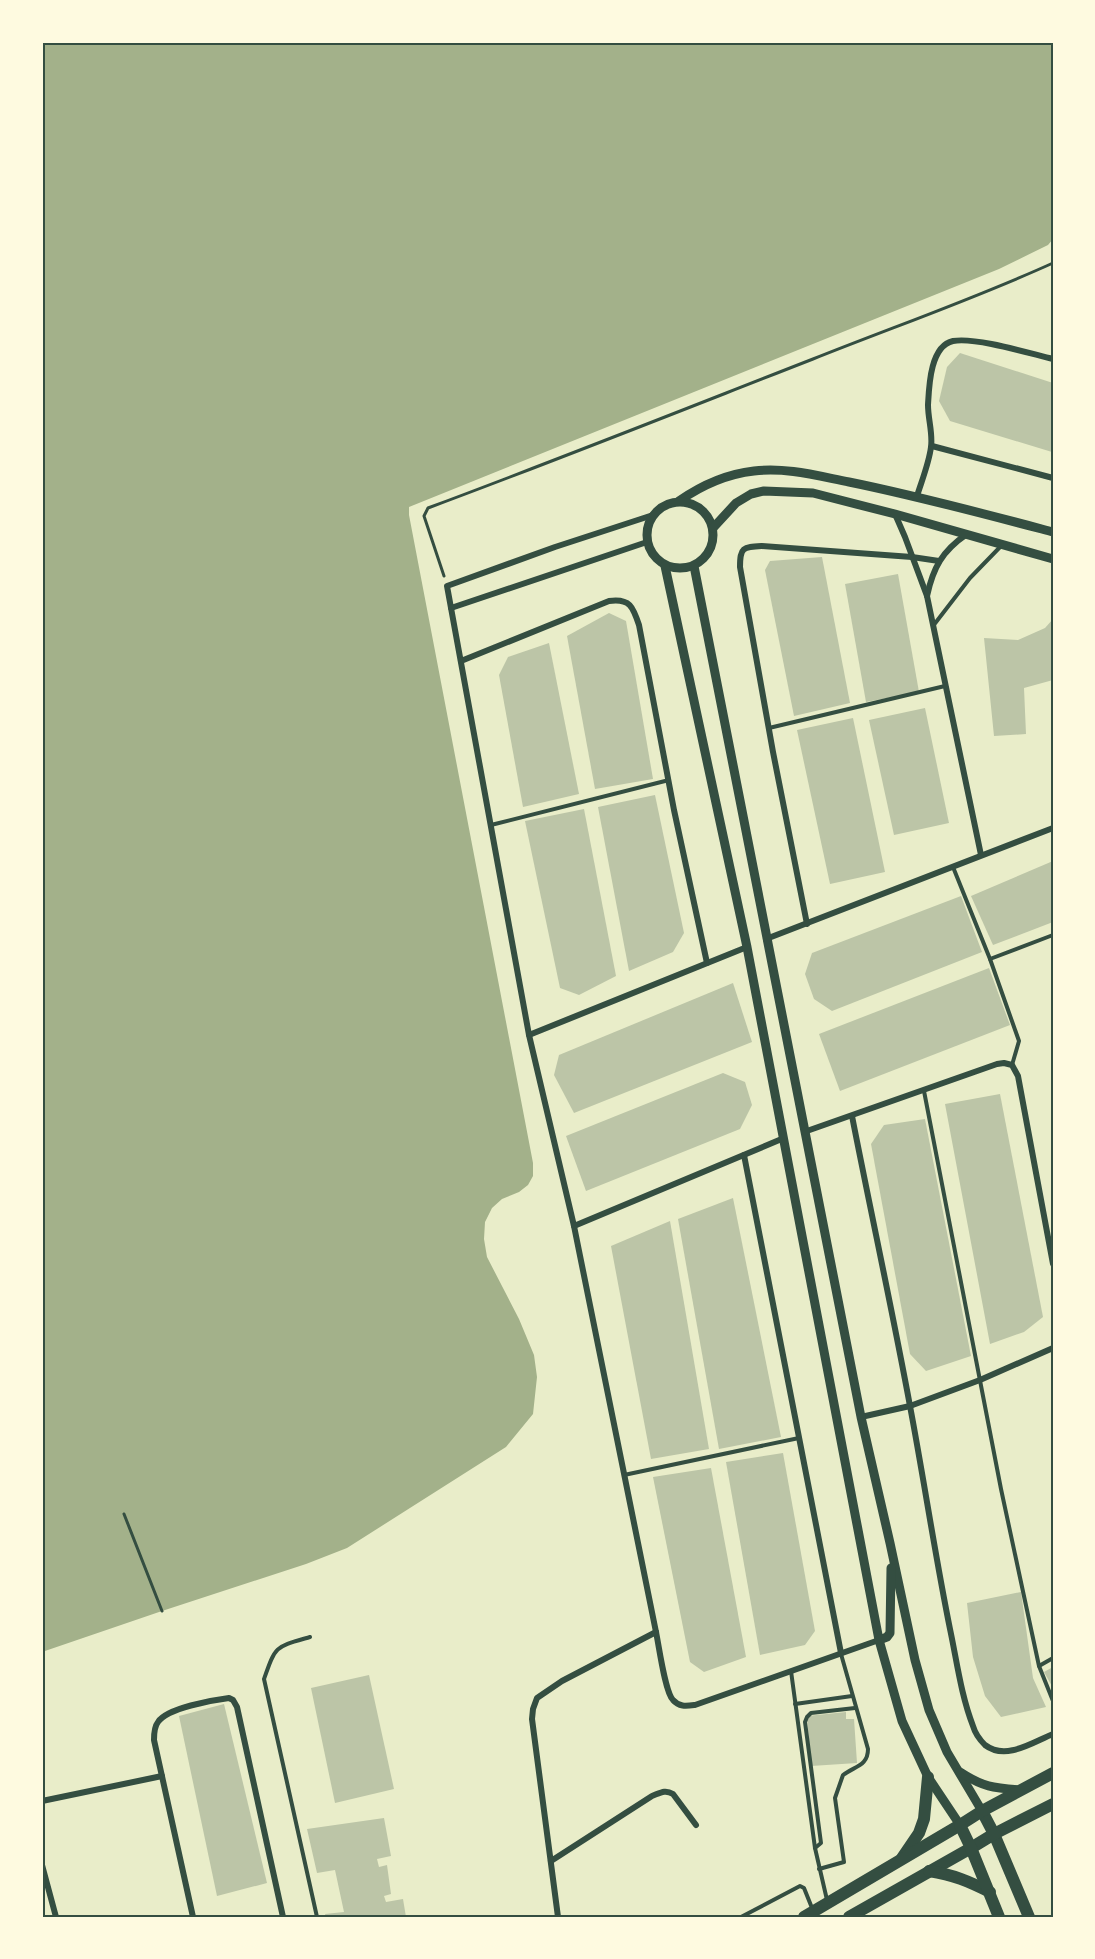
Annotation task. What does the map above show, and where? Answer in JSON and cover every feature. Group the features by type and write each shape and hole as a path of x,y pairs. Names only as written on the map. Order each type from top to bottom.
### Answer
{"main road":[{"path":"809,1914 900,1862 982,1811 1053,1773"},
{"path":"900,1862 919,1833 924,1819 928,1777"},
{"path":"849,1917 994,1834 1053,1804"},
{"path":"982,1811 1029,1917"},
{"path":"960,1825 999,1917"},
{"path":"930,1871 959,1877 990,1892"}],"street":[{"path":"917,496 932,446 928,405 930,384 933,364 942,347 955,341 986,344 1053,359"},
{"path":"932,446 1053,478"},
{"path":"679,501 694,505 706,514 713,528 713,543 706,556 694,566 680,569 665,566 653,556 647,542 647,528 653,515 664,505 679,501 708,484 730,476 755,471 792,471 917,496 1053,532"},
{"path":"713,528 736,503 751,495 764,491 813,493 1053,559"},
{"path":"895,514 927,596 981,855"},
{"path":"653,515 447,586 529,1035 574,1226 656,1632 672,1700 681,1706 694,1705 887,1637 890,1633 890,1543"},
{"path":"927,596 931,577 939,561 954,543 967,534"},
{"path":"451,608 647,542"},
{"path":"807,924 740,567 742,550 746,547 762,546 939,561"},
{"path":"665,566 747,947 879,1640 902,1721 928,1777 960,1825"},
{"path":"694,566 861,1417 915,1660 928,1710 947,1752 982,1811"},
{"path":"461,661 609,602 620,600 628,603 634,610 639,625 707,963"},
{"path":"766,939 1053,828"},
{"path":"529,1035 747,947"},
{"path":"804,1132 997,1065 1004,1063 1012,1065 1018,1076 1053,1264"},
{"path":"852,1116 910,1406 937,1566 964,1699 973,1728 986,1745 998,1751 1018,1749 1053,1734"},
{"path":"574,1226 784,1138"},
{"path":"744,1155 841,1653"},
{"path":"861,1417 910,1406 980,1380 1053,1348"},
{"path":"558,1917 532,1719 533,1709 537,1698 562,1681 656,1632"},
{"path":"193,1917 154,1740 155,1730 158,1721 168,1713 229,1698 237,1707 283,1917"},
{"path":"958,1770 978,1783 992,1788 1022,1790"},
{"path":"42,1801 162,1776"},
{"path":"551,1861 652,1796 662,1792 668,1791 673,1794 696,1825"},
{"path":"42,1865 56,1917"}],"lane":[{"path":"933,626 970,578 1003,544"},
{"path":"769,728 945,687"},
{"path":"490,826 669,780"},
{"path":"953,867 990,959 1019,1041 1012,1065"},
{"path":"990,959 1053,935"},
{"path":"924,1091 1039,1666 1053,1701"},
{"path":"624,1475 799,1438"},
{"path":"310,1637 285,1644 274,1652 264,1679 317,1917"},
{"path":"819,1869 844,1862 835,1798 843,1775 864,1764 868,1757 868,1749 841,1653"},
{"path":"1039,1666 1053,1658"},
{"path":"791,1671 814,1848 828,1904"},
{"path":"795,1704 852,1695"},
{"path":"814,1848 821,1843 805,1722 812,1713 855,1708"},
{"path":"741,1917 800,1886 804,1888 809,1914"}],"path":[{"path":"447,586 424,516 428,508 991,291 1053,263"},
{"path":"124,1514 162,1611"}],"shaded area":[{"path":"42,42 1053,42 1053,239 1048,245 999,269 409,507 533,1163 533,1176 528,1185 519,1192 502,1199 492,1208 485,1222 484,1239 487,1257 519,1319 534,1355 537,1377 533,1414 506,1447 347,1548 306,1564 42,1652"}],"building":[{"path":"960,353 1053,383 1052,452 950,421 939,401 947,367"},
{"path":"822,557 850,703 794,716 765,570 770,561"},
{"path":"898,574 919,692 866,702 845,584"},
{"path":"609,613 626,621 653,779 595,789 567,636"},
{"path":"1053,619 1053,680 1024,688 1026,734 994,736 984,638 1018,640 1045,628"},
{"path":"549,643 579,794 523,807 499,675 508,657"},
{"path":"925,708 949,823 894,835 869,720"},
{"path":"853,718 885,872 830,884 797,730"},
{"path":"655,795 684,933 673,952 629,971 598,807"},
{"path":"584,809 616,976 579,995 560,988 525,821"},
{"path":"1053,861 1053,922 993,945 971,896"},
{"path":"961,896 982,952 832,1011 814,999 805,974 812,953"},
{"path":"989,968 1010,1025 840,1091 819,1034"},
{"path":"733,983 752,1042 574,1113 554,1075 559,1055"},
{"path":"723,1073 745,1082 752,1105 740,1129 586,1191 566,1136"},
{"path":"1000,1094 1043,1317 1024,1332 990,1344 945,1104"},
{"path":"925,1119 971,1356 926,1371 910,1354 871,1144 884,1125"},
{"path":"733,1198 781,1437 719,1449 678,1219"},
{"path":"670,1221 709,1449 651,1459 611,1246"},
{"path":"783,1453 815,1631 805,1645 760,1655 726,1462"},
{"path":"711,1468 746,1657 704,1672 690,1662 653,1477"},
{"path":"1021,1592 1033,1678 1046,1707 1001,1717 985,1696 973,1657 967,1603"},
{"path":"1053,1667 1053,1688 1044,1672"},
{"path":"369,1675 394,1789 335,1803 311,1688"},
{"path":"224,1704 267,1883 217,1896 179,1716"},
{"path":"846,1712 846,1719 854,1719 857,1763 811,1766 807,1716"},
{"path":"384,1818 391,1856 377,1859 379,1867 387,1865 391,1894 384,1896 386,1902 403,1899 406,1917 326,1917 325,1914 344,1912 335,1870 317,1873 307,1829"}]}
